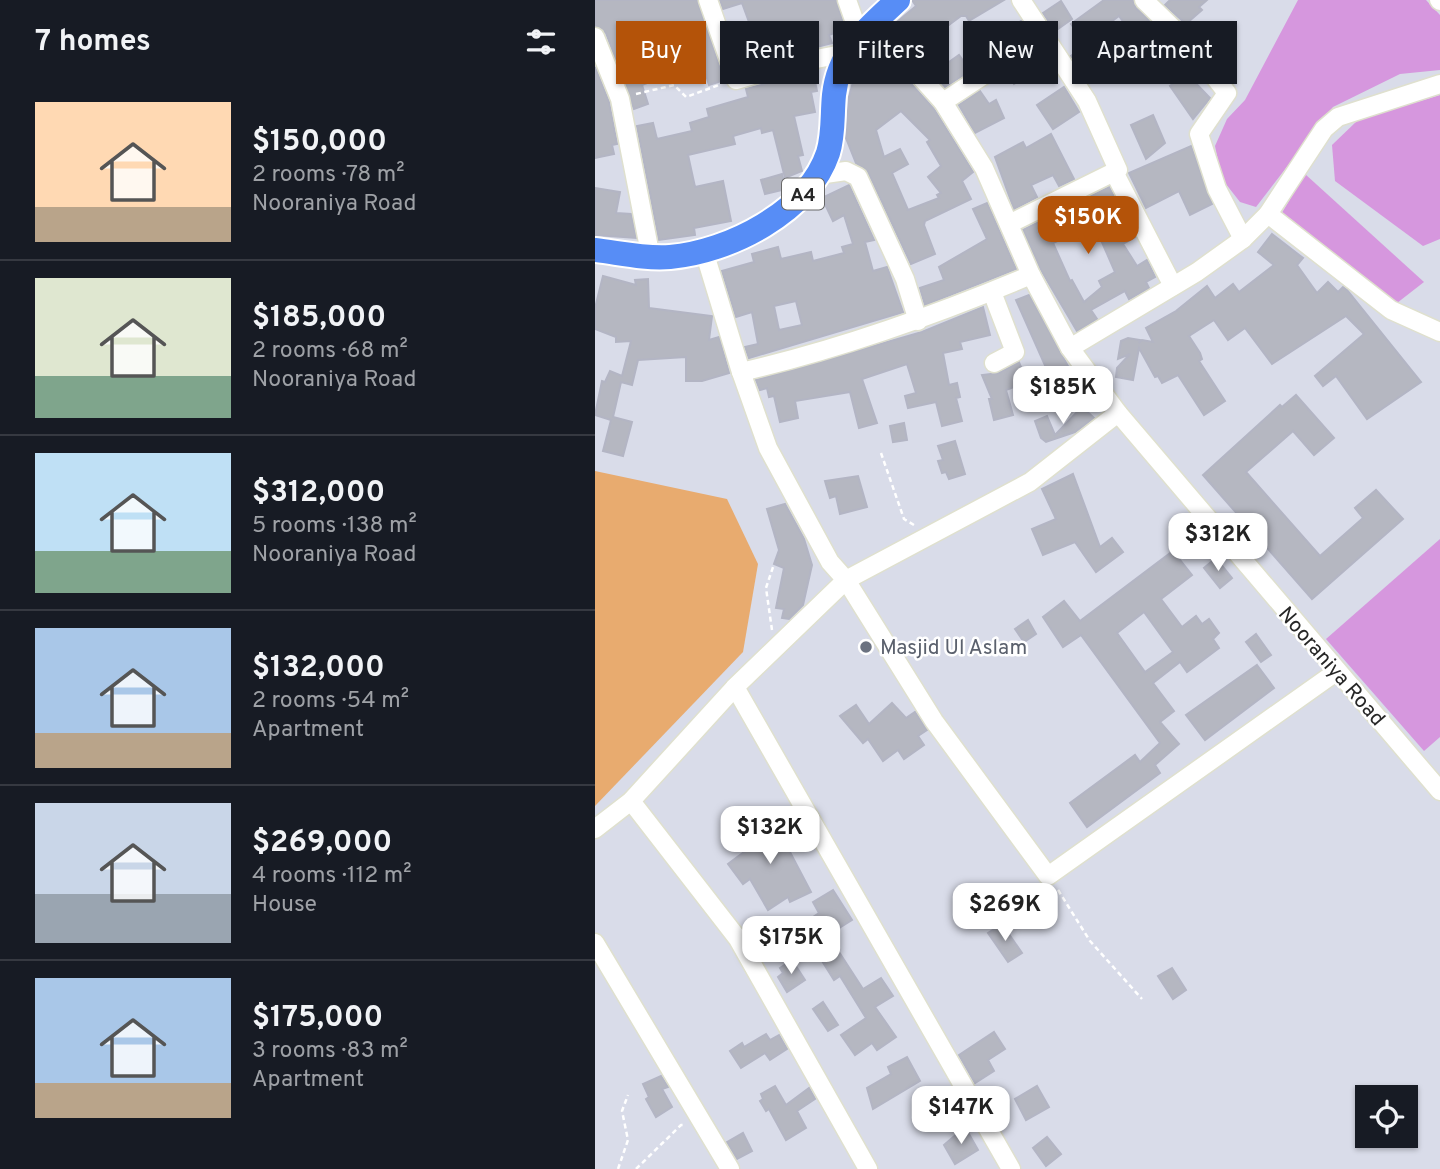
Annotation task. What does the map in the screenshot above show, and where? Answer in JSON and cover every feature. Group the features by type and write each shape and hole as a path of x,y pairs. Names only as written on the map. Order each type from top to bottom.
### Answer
{"highway":[{"name":"A4","path":"876,21 898,0"},
{"name":"A4","path":"595,250 652,258 704,251 730,242 776,215 811,188 818,175 831,141 834,92 838,84"}],"street":[{"path":"708,0 720,34"},
{"path":"847,0 854,21"},
{"path":"1021,0 1035,21"},
{"path":"1144,0 1187,42 1227,93 1199,134 1217,189 1243,239"},
{"path":"595,37 601,69 620,99 652,258"},
{"path":"1009,225 1118,170 1087,101 1058,55"},
{"name":"Nooraniya Road","path":"920,84 943,102 984,168 1031,275 1070,348 1118,413 1440,791"},
{"path":"943,102 970,84"},
{"path":"1070,348 1173,286 1243,239 1268,214 1324,129 1338,117 1440,84"},
{"path":"818,175 846,171 858,177 905,279 918,321"},
{"path":"1114,172 1173,286"},
{"path":"1268,214 1391,310 1440,332"},
{"path":"704,251 741,372 768,448 830,562 846,580 934,721 1048,876 1336,672"},
{"path":"741,372 810,356 918,321 1031,275"},
{"path":"992,292 1015,352 994,363"},
{"path":"595,829 631,801 735,687 776,651 846,580 1030,482 1118,413"},
{"path":"735,687 1011,1169"},
{"path":"631,801 738,939 868,1169"},
{"path":"595,943 730,1169"}],"path":[{"path":"620,99 674,85 686,97 724,84"},
{"path":"881,453 904,519 929,534"},
{"path":"773,567 766,588 776,651"},
{"path":"1048,876 1090,941 1142,999"},
{"path":"618,1169 628,1140 622,1111 628,1096"},
{"path":"636,1169 681,1125 705,1128"}],"shaded area":[{"path":"1298,0 1426,0 1440,15 1440,70 1400,74 1333,107 1256,207 1240,202 1222,179 1215,146 1227,119 1245,100"},
{"path":"1440,95 1440,239 1423,246 1335,181 1332,145 1358,120"},
{"path":"1305,174 1424,282 1397,303 1280,216"},
{"path":"595,471 727,499 758,564 743,652 595,806"},
{"path":"1440,539 1440,737 1424,751 1326,639"}],"building":[{"path":"595,0 697,0 704,21 616,21 616,60 606,33 595,26"},
{"path":"720,0 836,0 843,21 833,21 833,34 829,35 832,43 819,46 819,21 749,21 742,3 723,9"},
{"path":"912,0 1004,0 969,21 966,16 961,16 949,25 949,21 898,21 916,6"},
{"path":"1104,0 1133,0 1136,8 1149,20 1123,21 1119,16 1112,21 1075,21"},
{"path":"1170,0 1207,0 1199,7 1202,10 1189,21 1183,21 1165,5"},
{"path":"1061,1 1072,19 1058,29 1058,21 1048,21 1043,13"},
{"path":"706,27 720,68 720,81 709,85 706,75"},
{"path":"959,55 963,61 963,76 945,87 942,84 949,84 949,62"},
{"path":"595,67 609,102 617,144 612,145 614,154 595,158"},
{"path":"625,84 645,84 642,85 648,104 634,109"},
{"path":"765,84 816,84 817,91 811,92 815,112 794,116 803,155 798,156 802,171 785,178 773,130 762,133 761,128 733,136 735,144 688,155 695,187 723,181 731,221 694,228 695,235 659,240 637,126 653,123 657,139 692,131 690,123 709,117 707,109 748,97 746,89"},
{"path":"852,84 911,84 934,109 973,172 962,181 971,199 925,221 924,225 935,254 911,264 868,172 856,163 846,138","holes":["901,111 930,140 927,142 941,166 928,177 941,193 937,195 939,198 908,210 892,173 908,164 900,149 884,157 876,130"]},
{"path":"1197,84 1210,98 1193,119 1170,86"},
{"path":"1064,87 1079,112 1053,129 1037,105"},
{"path":"980,91 989,104 996,100 1004,118 975,133 959,105"},
{"path":"1153,115 1165,143 1146,159 1131,125"},
{"path":"1051,134 1074,179 1059,186 1053,175 1031,185 1037,197 1014,209 995,157 1023,142 1026,148"},
{"path":"1191,146 1212,204 1190,215 1179,191 1146,208 1129,173"},
{"path":"782,174 786,189 765,194 761,180"},
{"path":"849,185 874,240 865,242 873,271 887,267 903,312 749,358 745,347 758,344 752,312 736,317 722,271 754,262 752,254 778,247 781,259 811,252 813,261 844,253 842,247 853,244 844,215 833,221 822,198","holes":["796,301 802,325 779,330 774,306"]},
{"path":"1109,187 1135,237 1123,244 1137,266 1147,260 1155,277 1146,282 1149,288 1129,299 1125,291 1091,310 1097,319 1077,331 1041,270 1023,230","holes":["1094,224 1115,272 1099,281 1102,287 1084,302 1072,280 1070,281 1053,243"]},
{"path":"595,188 620,192 616,213 631,214 636,238 595,235"},
{"path":"987,203 1016,269 925,305 920,288 944,280 939,267 987,239 973,209"},
{"path":"1272,234 1303,258 1297,265 1317,293 1328,282 1338,292 1343,287 1347,290 1421,382 1367,419 1336,376 1323,386 1315,376 1364,334 1346,316 1272,364 1245,328 1228,340 1214,320 1189,336 1200,353 1202,359 1199,361 1225,401 1204,415 1178,375 1162,383 1158,376 1155,377 1139,348 1133,380 1116,377 1117,368 1130,354 1118,359 1121,341 1128,338 1140,340 1139,343 1142,340 1153,342 1146,328 1176,311 1207,286 1215,298 1233,284 1239,292 1274,265 1258,252"},
{"path":"603,276 636,285 635,280 648,279 649,308 712,316 709,340 719,337 729,373 702,381 686,381 686,357 638,360 632,385 621,382 613,417 632,422 623,456 603,451 611,420 595,415 602,381 605,382 610,371 622,376 631,341 616,342 616,337 595,329 595,308"},
{"path":"1029,295 1075,379 1055,388 1016,300"},
{"path":"983,307 990,335 960,342 962,349 943,353 949,385 957,383 960,397 956,398 962,421 942,426 936,402 908,408 905,396 916,393 907,364 862,379 877,423 859,428 850,392 795,401 798,418 780,422 774,396 769,397 767,388 760,390 756,380 922,332"},
{"path":"1019,362 1027,382 1006,390 1013,415 994,420 989,399 992,399 982,375 999,373"},
{"path":"1296,395 1334,438 1314,455 1293,431 1246,472 1320,556 1363,518 1355,508 1376,490 1403,519 1312,599 1203,475 1280,405 1282,407"},
{"path":"1082,407 1094,418 1075,432 1046,442 1041,438 1035,421 1047,416 1055,435"},
{"path":"904,423 907,440 893,442 890,426"},
{"path":"955,441 965,474 949,479 946,472 942,473 938,461 943,460 938,446"},
{"path":"1073,474 1100,547 1112,538 1123,552 1096,572 1075,542 1043,555 1032,529 1056,519 1042,489"},
{"path":"858,476 867,507 840,514 836,496 830,498 825,481"},
{"path":"785,504 804,539 812,565 803,605 789,619 782,618 784,609 776,608 784,568 774,564 779,550 767,509"},
{"path":"1173,551 1192,575 1161,599 1182,627 1196,616 1202,624 1209,619 1219,633 1213,639 1219,648 1187,672 1180,662 1153,683 1174,711 1160,722 1179,744 1155,765 1160,773 1087,827 1070,803 1135,755 1140,762 1160,743 1081,635 1063,647 1043,617 1064,601 1080,621","holes":["1144,612 1173,652 1145,672 1117,633"]},
{"path":"1216,558 1232,578 1220,588 1204,568"},
{"path":"1028,620 1036,634 1024,642 1015,629"},
{"path":"1256,634 1271,655 1261,662 1246,642"},
{"path":"1257,665 1274,688 1205,740 1186,715"},
{"path":"892,703 906,718 915,712 927,730 918,736 924,745 904,759 898,750 883,761 868,739 863,743 840,716 856,705 869,724"},
{"path":"771,816 811,892 790,902 788,897 768,910 750,879 743,884 728,864 752,846 744,833"},
{"path":"833,890 852,920 828,935 863,989 881,978 893,996 875,1007 896,1037 877,1050 872,1043 855,1055 841,1035 866,1018 840,976 834,980 804,932 808,929 804,923 819,913 813,902"},
{"path":"1002,924 1022,953 1008,962 988,933"},
{"path":"792,960 805,980 787,992 778,977 783,973 780,968"},
{"path":"1172,968 1186,990 1173,999 1158,976"},
{"path":"823,1002 838,1025 828,1031 813,1009"},
{"path":"994,1032 1005,1049 988,1060 994,1071 975,1083 959,1055"},
{"path":"766,1034 770,1040 779,1035 787,1049 770,1060 765,1053 741,1068 730,1051 742,1043 744,1047"},
{"path":"907,1057 920,1081 873,1109 867,1088 891,1074 888,1067"},
{"path":"661,1076 668,1087 662,1089 672,1107 656,1117 646,1099 649,1097 643,1084"},
{"path":"775,1086 786,1105 809,1088 815,1099 797,1111 806,1128 786,1140 769,1109 766,1111 760,1101 763,1099 761,1094"},
{"path":"1037,1086 1049,1107 1026,1120 1015,1099"},
{"path":"965,1127 978,1150 955,1164 944,1145"},
{"path":"743,1133 752,1151 737,1159 727,1142"},
{"path":"1047,1137 1061,1154 1046,1166 1033,1148"}],"place":[{"name":"Masjid Ul Aslam","path":"866,647"}]}
